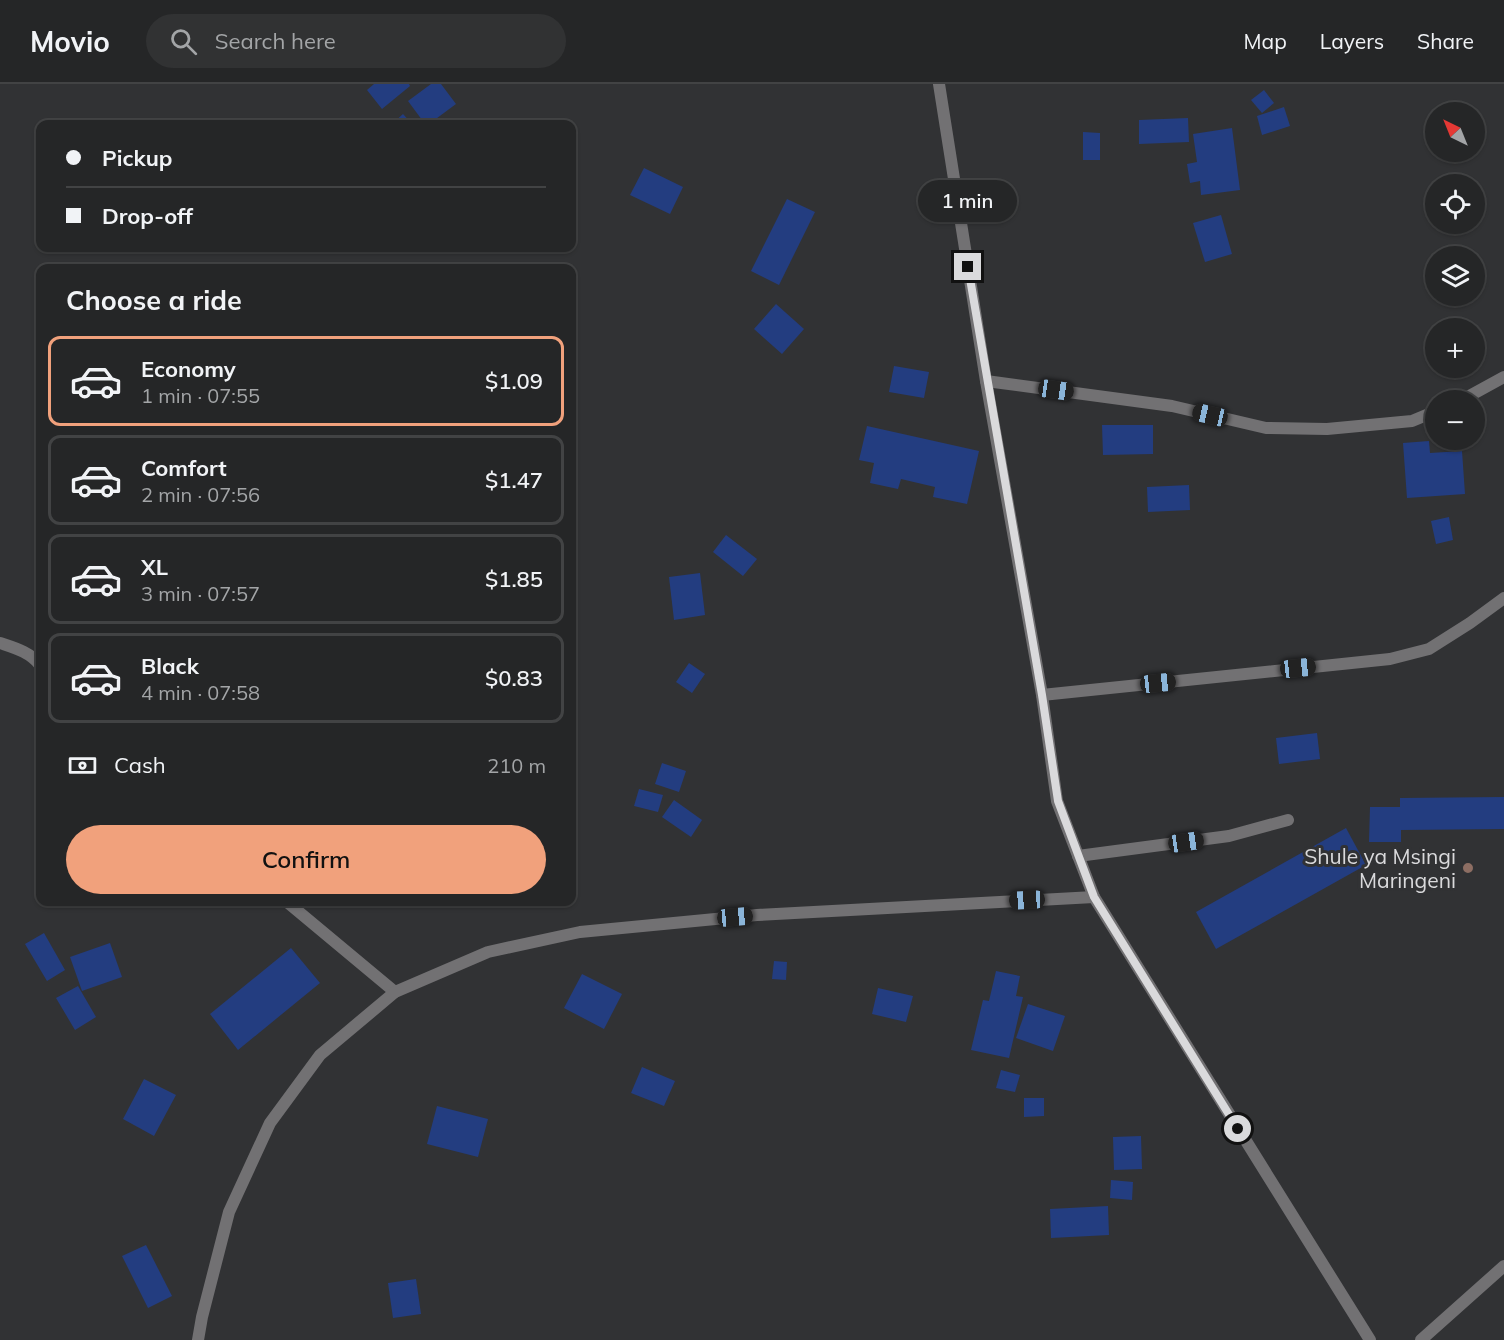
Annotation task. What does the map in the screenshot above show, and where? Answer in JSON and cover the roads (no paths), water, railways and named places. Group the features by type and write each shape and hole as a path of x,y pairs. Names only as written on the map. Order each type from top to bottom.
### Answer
{"street":[{"path":"939,84 986,381 1042,695 1058,801 1094,897 1370,1340"},
{"path":"1480,390 1504,377"},
{"path":"986,381 1172,406 1266,428 1327,429 1412,421 1425,416"},
{"path":"1042,695 1390,659 1429,649 1504,598"},
{"path":"0,643 20,650 36,660"},
{"path":"1078,856 1229,836 1288,820"},
{"path":"198,1340 230,1212 270,1123 320,1055 395,992 488,952 580,932 757,915 1094,897"},
{"path":"292,906 395,992"},
{"path":"1421,1340 1504,1266"}],"place":[{"name":"Shule ya Msingi Maringeni","path":"1468,868"}]}
